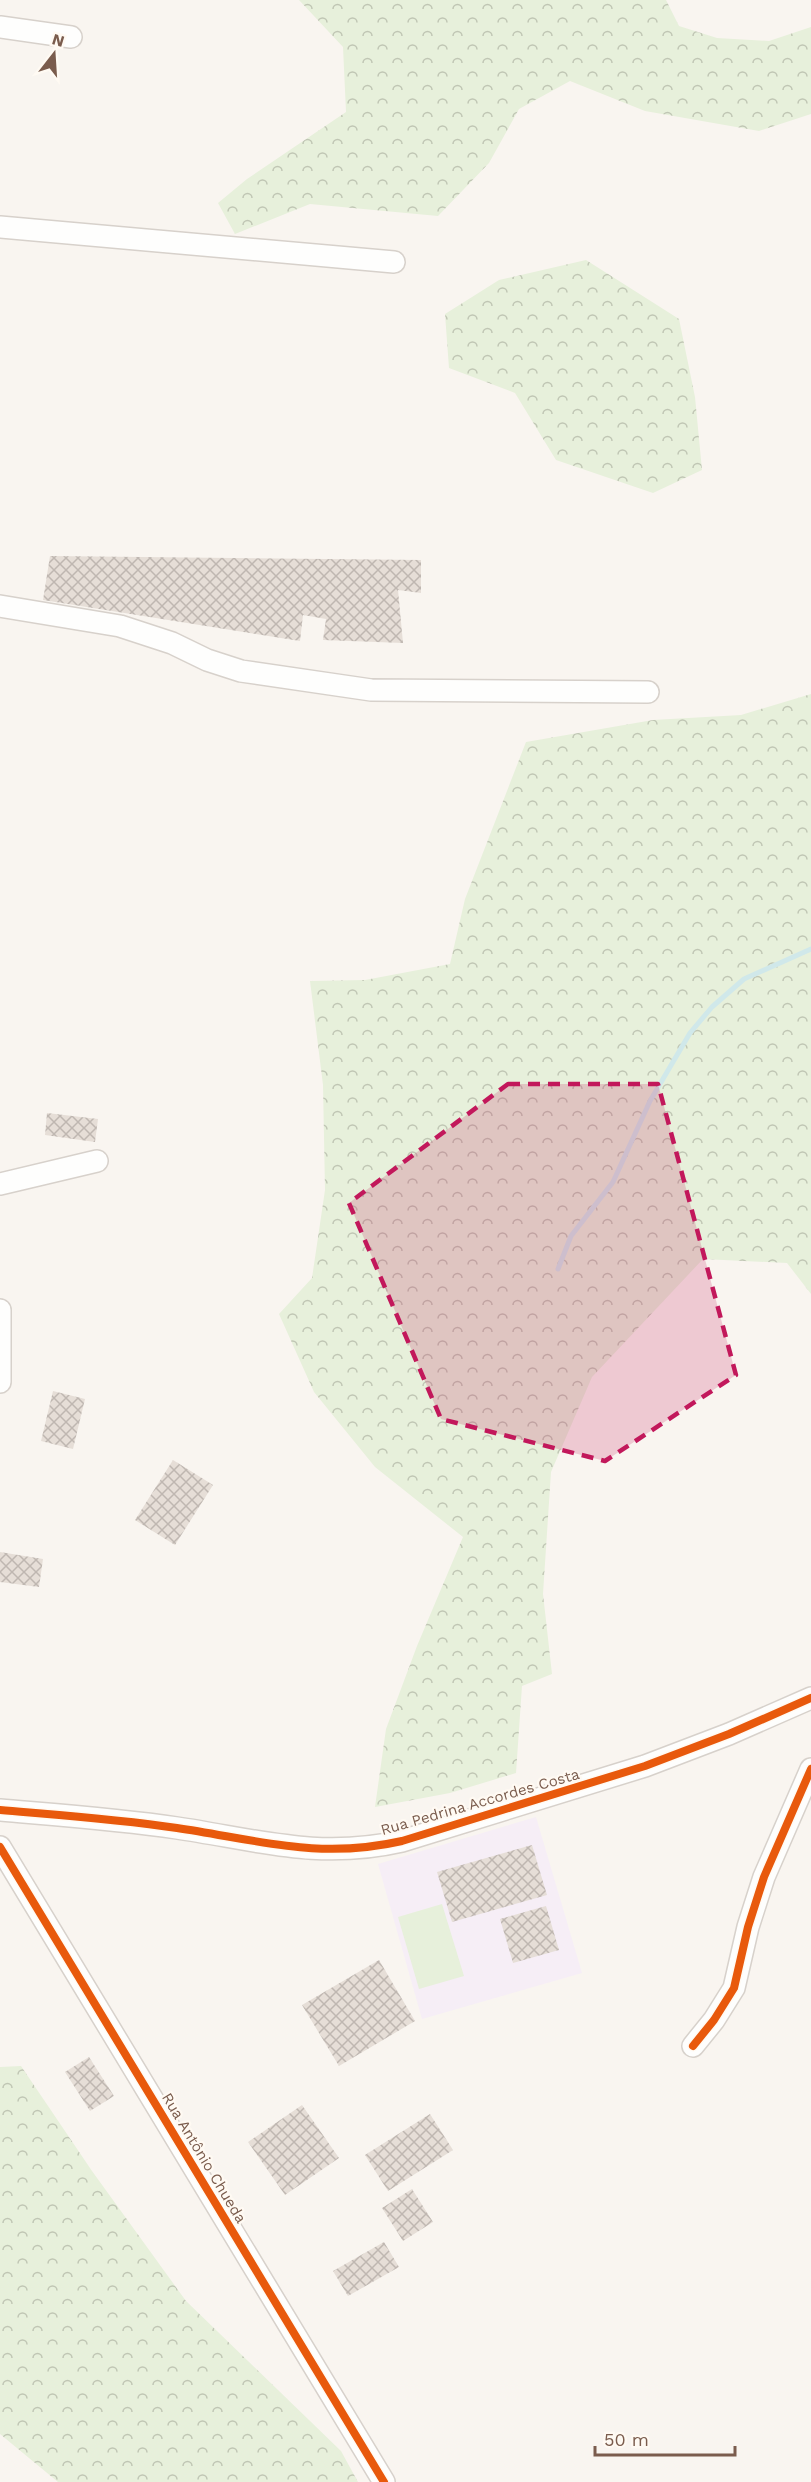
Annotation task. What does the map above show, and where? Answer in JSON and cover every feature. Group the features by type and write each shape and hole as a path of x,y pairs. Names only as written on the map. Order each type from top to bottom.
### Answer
{"street":[{"path":"0,27 71,37"},
{"path":"0,227 394,262"},
{"path":"0,606 120,626 171,643 207,660 241,671 371,690 648,692"},
{"path":"0,1184 97,1161"},
{"path":"0,1310 0,1382"},
{"name":"Rua Pedrina Accordes Costa","path":"0,1810 146,1824 304,1849 369,1848 402,1841 645,1766 729,1734 811,1698"},
{"path":"693,2046 714,2020 734,1988 748,1927 764,1877 811,1768"},
{"name":"Rua Antônio Chueda","path":"0,1847 384,2482"}],"highlighted area":[{"path":"508,1084 658,1084 736,1375 605,1461 441,1419 349,1203"}],"shaded area":[{"path":"536,1817 582,1973 422,2019 378,1864"}],"green space":[{"path":"299,0 666,0 679,26 717,38 769,41 811,27 811,114 759,131 645,111 570,81 519,109 489,163 438,216 310,204 235,234 218,203 247,179 346,112 343,47"},
{"path":"586,260 679,319 695,397 702,470 653,493 556,460 515,393 449,368 445,314 499,280"},
{"path":"811,694 811,1294 787,1263 703,1259 592,1377 551,1472 543,1594 552,1674 522,1686 516,1773 450,1793 375,1807 386,1729 417,1646 463,1537 375,1467 314,1392 279,1314 312,1278 325,1190 323,1085 310,981 365,980 450,964 465,899 526,742 653,720 741,715"},
{"path":"442,1904 464,1976 419,1989 398,1917"},
{"path":"21,2066 92,2171 186,2301 341,2451 358,2482 58,2482 0,2434 0,2067"}],"building":[{"path":"50,556 421,560 421,593 398,590 403,643 323,640 326,619 303,615 300,641 43,600"},
{"path":"47,1113 98,1119 95,1142 45,1135"},
{"path":"53,1391 85,1399 73,1449 41,1441"},
{"path":"173,1460 213,1485 175,1545 135,1520"},
{"path":"0,1552 43,1559 39,1587 0,1582"},
{"path":"532,1845 547,1895 452,1922 437,1872"},
{"path":"546,1906 559,1950 513,1963 500,1919"},
{"path":"379,1960 415,2021 339,2066 302,2005"},
{"path":"89,2057 114,2096 90,2111 65,2072"},
{"path":"302,2105 339,2158 285,2195 248,2142"},
{"path":"430,2114 453,2150 388,2191 365,2155"},
{"path":"412,2189 433,2222 403,2241 382,2208"},
{"path":"384,2242 399,2267 348,2296 333,2271"}],"waterway":[{"path":"558,1269 571,1236 613,1182 650,1101 690,1033 712,1007 744,979 811,949"}],"cycle path":[{"path":"0,1810 155,1825 289,1846 343,1849 372,1846 402,1841 645,1766 729,1734 811,1698"},
{"path":"693,2046 714,2020 734,1988 748,1927 764,1877 811,1769"},
{"path":"0,1847 384,2482"}]}
